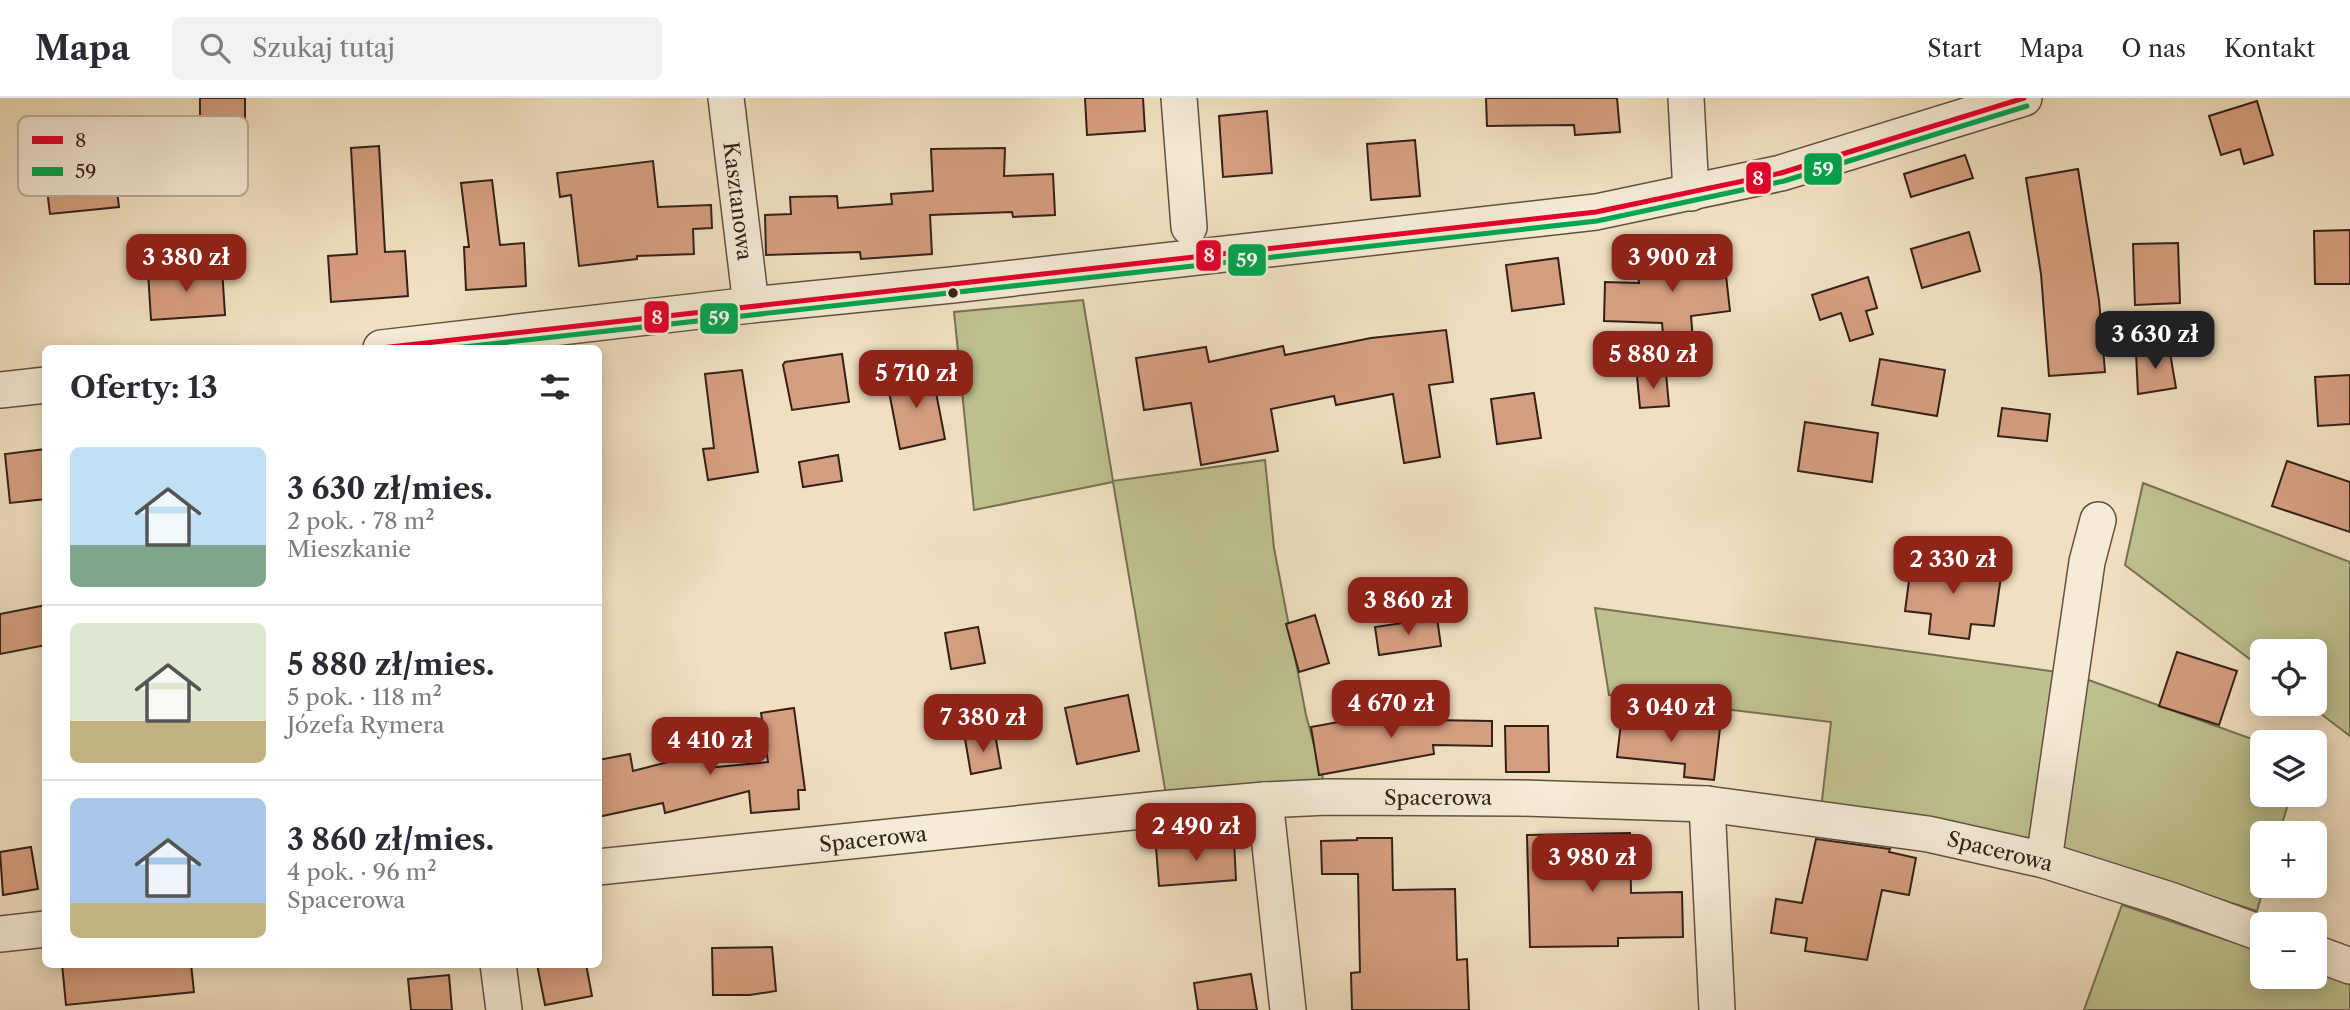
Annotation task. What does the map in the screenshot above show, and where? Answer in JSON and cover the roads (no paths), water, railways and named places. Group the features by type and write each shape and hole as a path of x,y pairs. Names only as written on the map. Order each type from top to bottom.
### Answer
{"street":[{"name":"Kasztanowa","path":"726,98 751,304"},
{"path":"1179,98 1189,227"},
{"path":"1686,98 1691,193"},
{"path":"439,345 478,343 751,304 965,284 1583,214 1781,173 2005,101"},
{"path":"0,390 42,385"},
{"path":"2044,860 2087,562 2098,520"},
{"name":"Spacerowa","path":"602,867 1161,808 1265,800 1327,797 1521,798 1707,804 1928,834 2044,860 2171,900 2250,929"},
{"path":"1265,800 1288,1010"},
{"path":"1707,804 1717,1010"},
{"path":"0,934 42,929"},
{"path":"2327,957 2350,966"},
{"path":"499,968 504,1010"}]}
